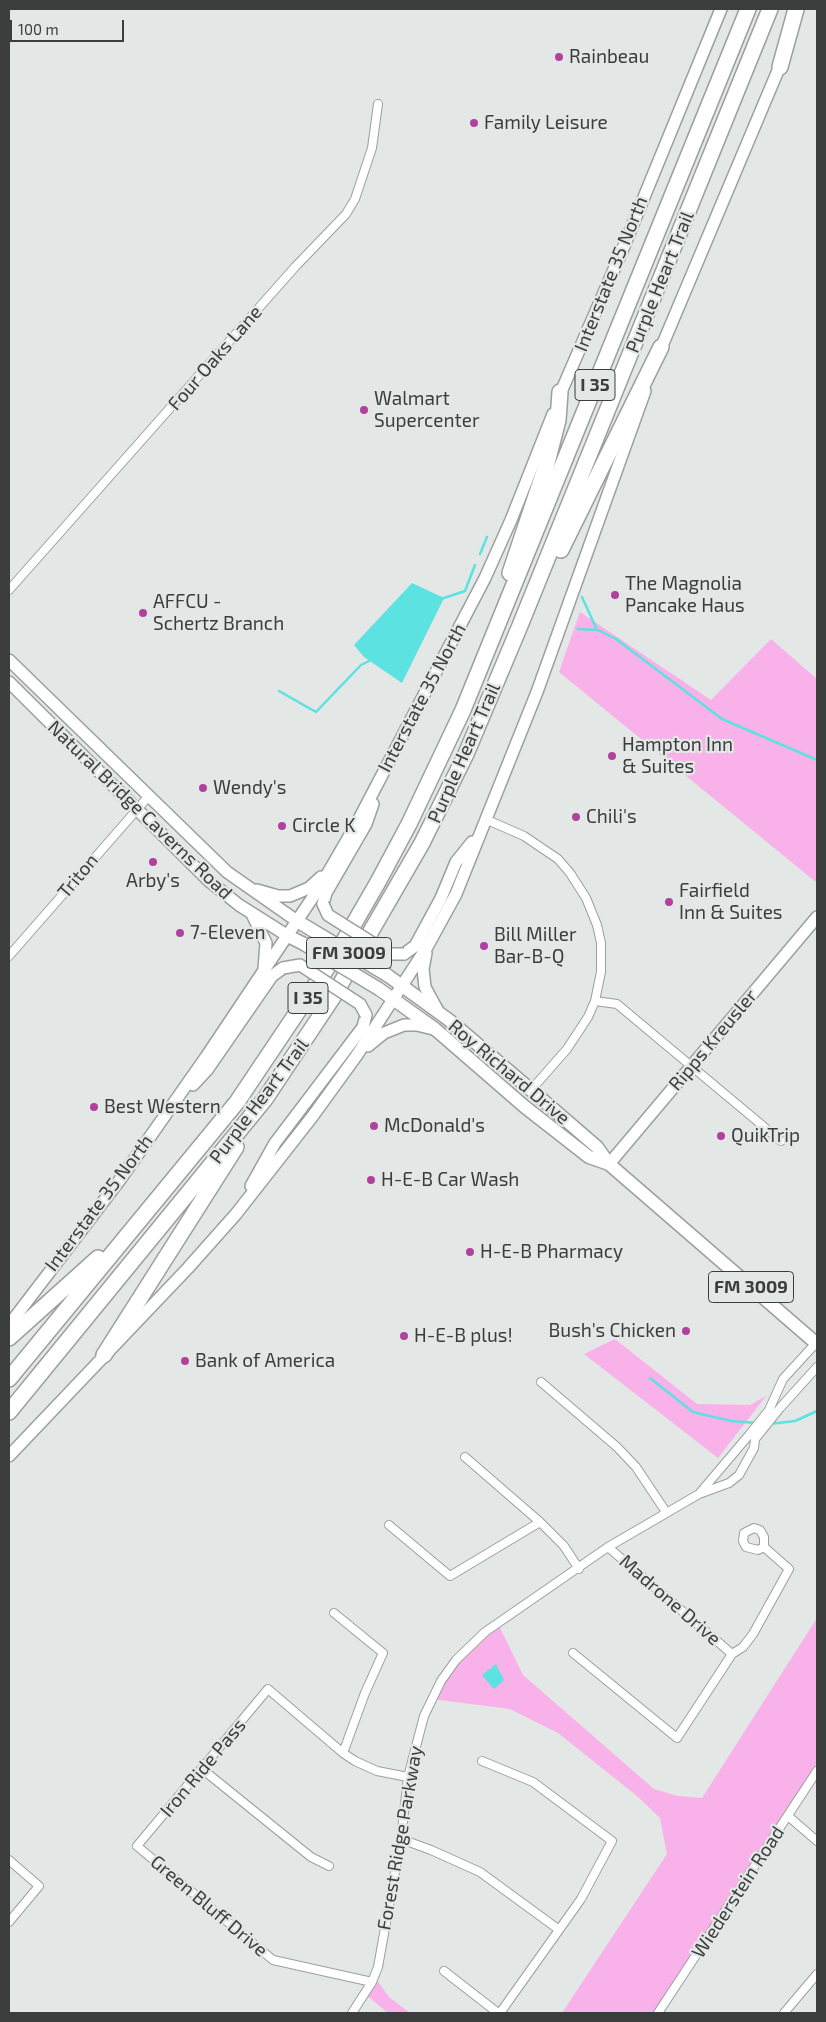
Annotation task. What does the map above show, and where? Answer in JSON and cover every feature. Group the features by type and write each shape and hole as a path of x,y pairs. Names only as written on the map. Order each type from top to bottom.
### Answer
{"highway":[{"name":"Purple Heart Trail","path":"9,1379 237,1102 337,953 409,824 463,710 748,9"},
{"name":"Purple Heart Trail","path":"9,1412 265,1099 334,997 422,843 466,754 519,628 770,9"},
{"path":"780,68 796,9"},
{"path":"519,628 557,556 660,348"},
{"path":"494,635 516,553 547,463 558,420 560,392"},
{"path":"104,1355 265,1099"},
{"path":"9,1338 145,1214"}],"main road":[{"name":"Interstate 35 North","path":"9,1325 108,1195 173,1104 288,936 331,868 485,578 543,441 560,392 622,252 721,9"},
{"path":"9,1456 236,1214 312,1117 357,1055 427,947 456,894 540,684 660,348 722,206 804,9"},
{"name":"Natural Bridge Caverns Road","path":"9,660 148,797 243,885 297,921"},
{"name":"Natural Bridge Caverns Road","path":"9,682 209,881 288,936 394,999"},
{"path":"392,753 366,824 326,893 323,904 328,915 390,954 404,954 414,946 441,898 456,862 482,825"},
{"path":"243,885 278,896 290,896 309,888 331,868"},
{"path":"251,912 266,943 264,971"},
{"name":"Ripps Kreusler","path":"609,1164 817,917"},
{"name":"FM 3009","path":"297,921 403,986"},
{"path":"427,947 424,979 428,994 439,1012"},
{"path":"173,1104 207,1070 272,976 283,968 300,965 360,1004 366,1015 363,1027 275,1143 236,1214"},
{"name":"Roy Richard Drive","path":"403,986 439,1012 598,1147 609,1164 817,1344"},
{"name":"Roy Richard Drive","path":"394,999 435,1029 525,1107 590,1157 609,1164"},
{"path":"357,1055 394,1028 417,1025 435,1029"}],"street":[{"name":"Four Oaks Lane","path":"9,590 295,267 346,214 355,199 372,148 378,104"},
{"name":"Triton","path":"9,956 148,797"},
{"path":"482,825 524,836 549,852 570,873 578,885 597,925 601,943 601,972 596,1001 572,1042 531,1090"},
{"path":"596,1001 617,1004 781,1140"},
{"name":"Forest Ridge Parkway","path":"352,2013 372,1982 378,1967 401,1839 408,1776 424,1716 441,1682 456,1660 485,1632 578,1569 608,1546 699,1494 729,1483 739,1474 754,1448 752,1437 769,1410 784,1379 817,1344"},
{"name":"Forest Ridge Parkway","path":"699,1494 817,1367"},
{"path":"541,1382 636,1467 666,1512"},
{"path":"465,1456 540,1522 564,1546 578,1569"},
{"path":"389,1525 450,1576 540,1522"},
{"name":"Madrone Drive","path":"608,1546 732,1654"},
{"path":"573,1653 678,1738 732,1654 743,1647 753,1634 789,1569 764,1547"},
{"path":"334,1613 383,1652 365,1693 343,1753 377,1770 408,1776"},
{"name":"Iron Ride Pass","path":"137,1846 268,1689 343,1753"},
{"path":"444,1971 499,2013 581,1899 612,1841 533,1782 482,1761"},
{"path":"202,1769 312,1857 328,1866"},
{"name":"Wiederstein Road","path":"658,2013 817,1771"},
{"path":"788,1816 817,1841"},
{"path":"401,1839 449,1857 490,1877 558,1929"},
{"name":"Green Bluff Drive","path":"137,1846 273,1960 372,1982"},
{"path":"9,1860 39,1886 9,1922"},
{"path":"784,2013 817,1974"}],"shaded area":[{"path":"580,612 711,700 771,639 817,679 817,883 559,672"},
{"path":"615,1339 697,1404 750,1405 766,1396 718,1458 584,1354"},
{"path":"817,1618 817,1771 658,2013 562,2013 667,1854 660,1818 637,1796 558,1733 510,1709 432,1699 456,1660 498,1624 523,1675 654,1789 678,1796 702,1798"},
{"path":"374,1976 389,1997 410,2013 388,2013 365,1994"}],"water":[{"path":"412,583 444,598 402,683 364,657 354,645"},
{"path":"496,1664 504,1680 494,1689 482,1675"}],"waterway":[{"path":"480,554 487,537"},
{"path":"441,599 465,591 475,565"},
{"path":"582,597 597,630"},
{"path":"578,629 598,630 616,639 722,719 817,760"},
{"path":"279,691 316,712 361,665 371,660"},
{"path":"650,1378 693,1412 731,1421 756,1423"},
{"path":"769,1424 795,1421 817,1411"}],"place":[{"name":"Rainbeau","path":"559,57"},
{"name":"Family Leisure","path":"474,123"},
{"name":"Walmart Supercenter","path":"364,410"},
{"name":"The Magnolia Pancake Haus","path":"615,595"},
{"name":"AFFCU - Schertz Branch","path":"143,613"},
{"name":"Hampton Inn & Suites","path":"612,756"},
{"name":"Wendy's","path":"203,788"},
{"name":"Chili's","path":"576,817"},
{"name":"Circle K","path":"282,826"},
{"name":"Arby's","path":"153,862"},
{"name":"Fairfield Inn & Suites","path":"669,902"},
{"name":"7-Eleven","path":"180,933"},
{"name":"Bill Miller Bar-B-Q","path":"484,946"},
{"name":"Best Western","path":"94,1107"},
{"name":"McDonald's","path":"374,1126"},
{"name":"QuikTrip","path":"721,1136"},
{"name":"H-E-B Car Wash","path":"371,1180"},
{"name":"H-E-B Pharmacy","path":"470,1252"},
{"name":"Bush's Chicken","path":"686,1331"},
{"name":"H-E-B plus!","path":"404,1336"},
{"name":"Bank of America","path":"185,1361"}]}
